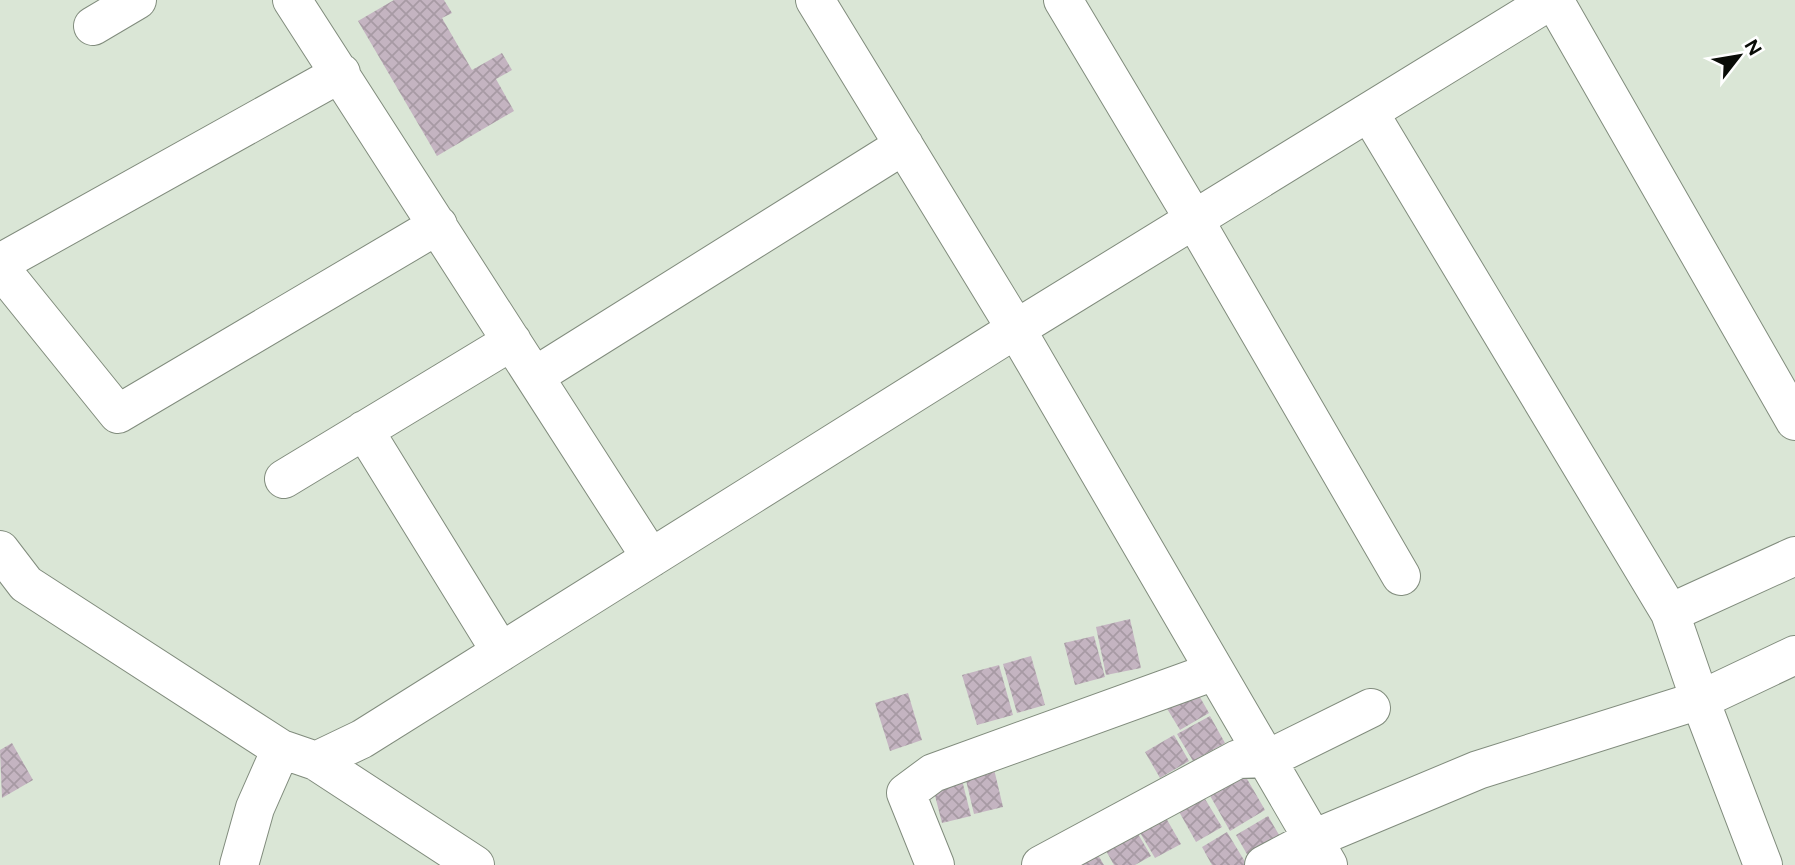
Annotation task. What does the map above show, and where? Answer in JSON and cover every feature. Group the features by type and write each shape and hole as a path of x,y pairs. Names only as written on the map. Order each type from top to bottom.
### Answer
{"street":[{"path":"93,26 137,0"},
{"path":"292,0 651,558"},
{"path":"815,0 1016,329 1321,852"},
{"path":"1062,0 1195,220 1401,576"},
{"path":"316,761 362,740 1016,329 1553,0 1795,421"},
{"path":"341,73 0,266 118,414 438,225"},
{"path":"1370,114 1670,613 1763,865"},
{"path":"535,376 904,145"},
{"path":"284,479 512,341"},
{"path":"364,430 501,652"},
{"path":"0,550 26,584 281,749 316,761 475,865"},
{"path":"1670,613 1795,556"},
{"path":"1265,865 1321,852 1478,770 1700,700 1795,655"},
{"path":"935,865 906,793 933,773 1215,671"},
{"path":"1041,865 1238,759 1266,757 1371,708"},
{"path":"240,865 255,808 281,749"}],"building":[{"path":"394,0 444,0 452,13 442,18 472,70 502,53 512,70 496,79 514,111 437,156 358,21"},
{"path":"1130,619 1141,668 1106,675 1096,627"},
{"path":"1094,636 1105,677 1075,685 1064,643"},
{"path":"1031,656 1045,705 1017,713 1003,664"},
{"path":"999,665 1013,715 977,725 962,675"},
{"path":"1193,685 1209,713 1180,730 1163,702"},
{"path":"908,693 922,740 890,751 875,703"},
{"path":"1210,716 1225,743 1193,761 1177,734"},
{"path":"1174,735 1189,761 1160,778 1145,752"},
{"path":"12,743 33,780 2,798 0,750"},
{"path":"1239,765 1265,810 1230,831 1204,785"},
{"path":"994,769 1003,807 974,814 965,776"},
{"path":"961,776 971,816 942,823 932,784"},
{"path":"1202,794 1222,827 1196,842 1177,808"},
{"path":"1162,811 1181,844 1155,858 1136,826"},
{"path":"1268,816 1285,845 1252,863 1236,835"},
{"path":"1131,822 1151,856 1135,865 1114,865 1100,840"},
{"path":"1227,832 1247,865 1212,865 1202,847"},
{"path":"1092,845 1104,865 1072,865"}]}
